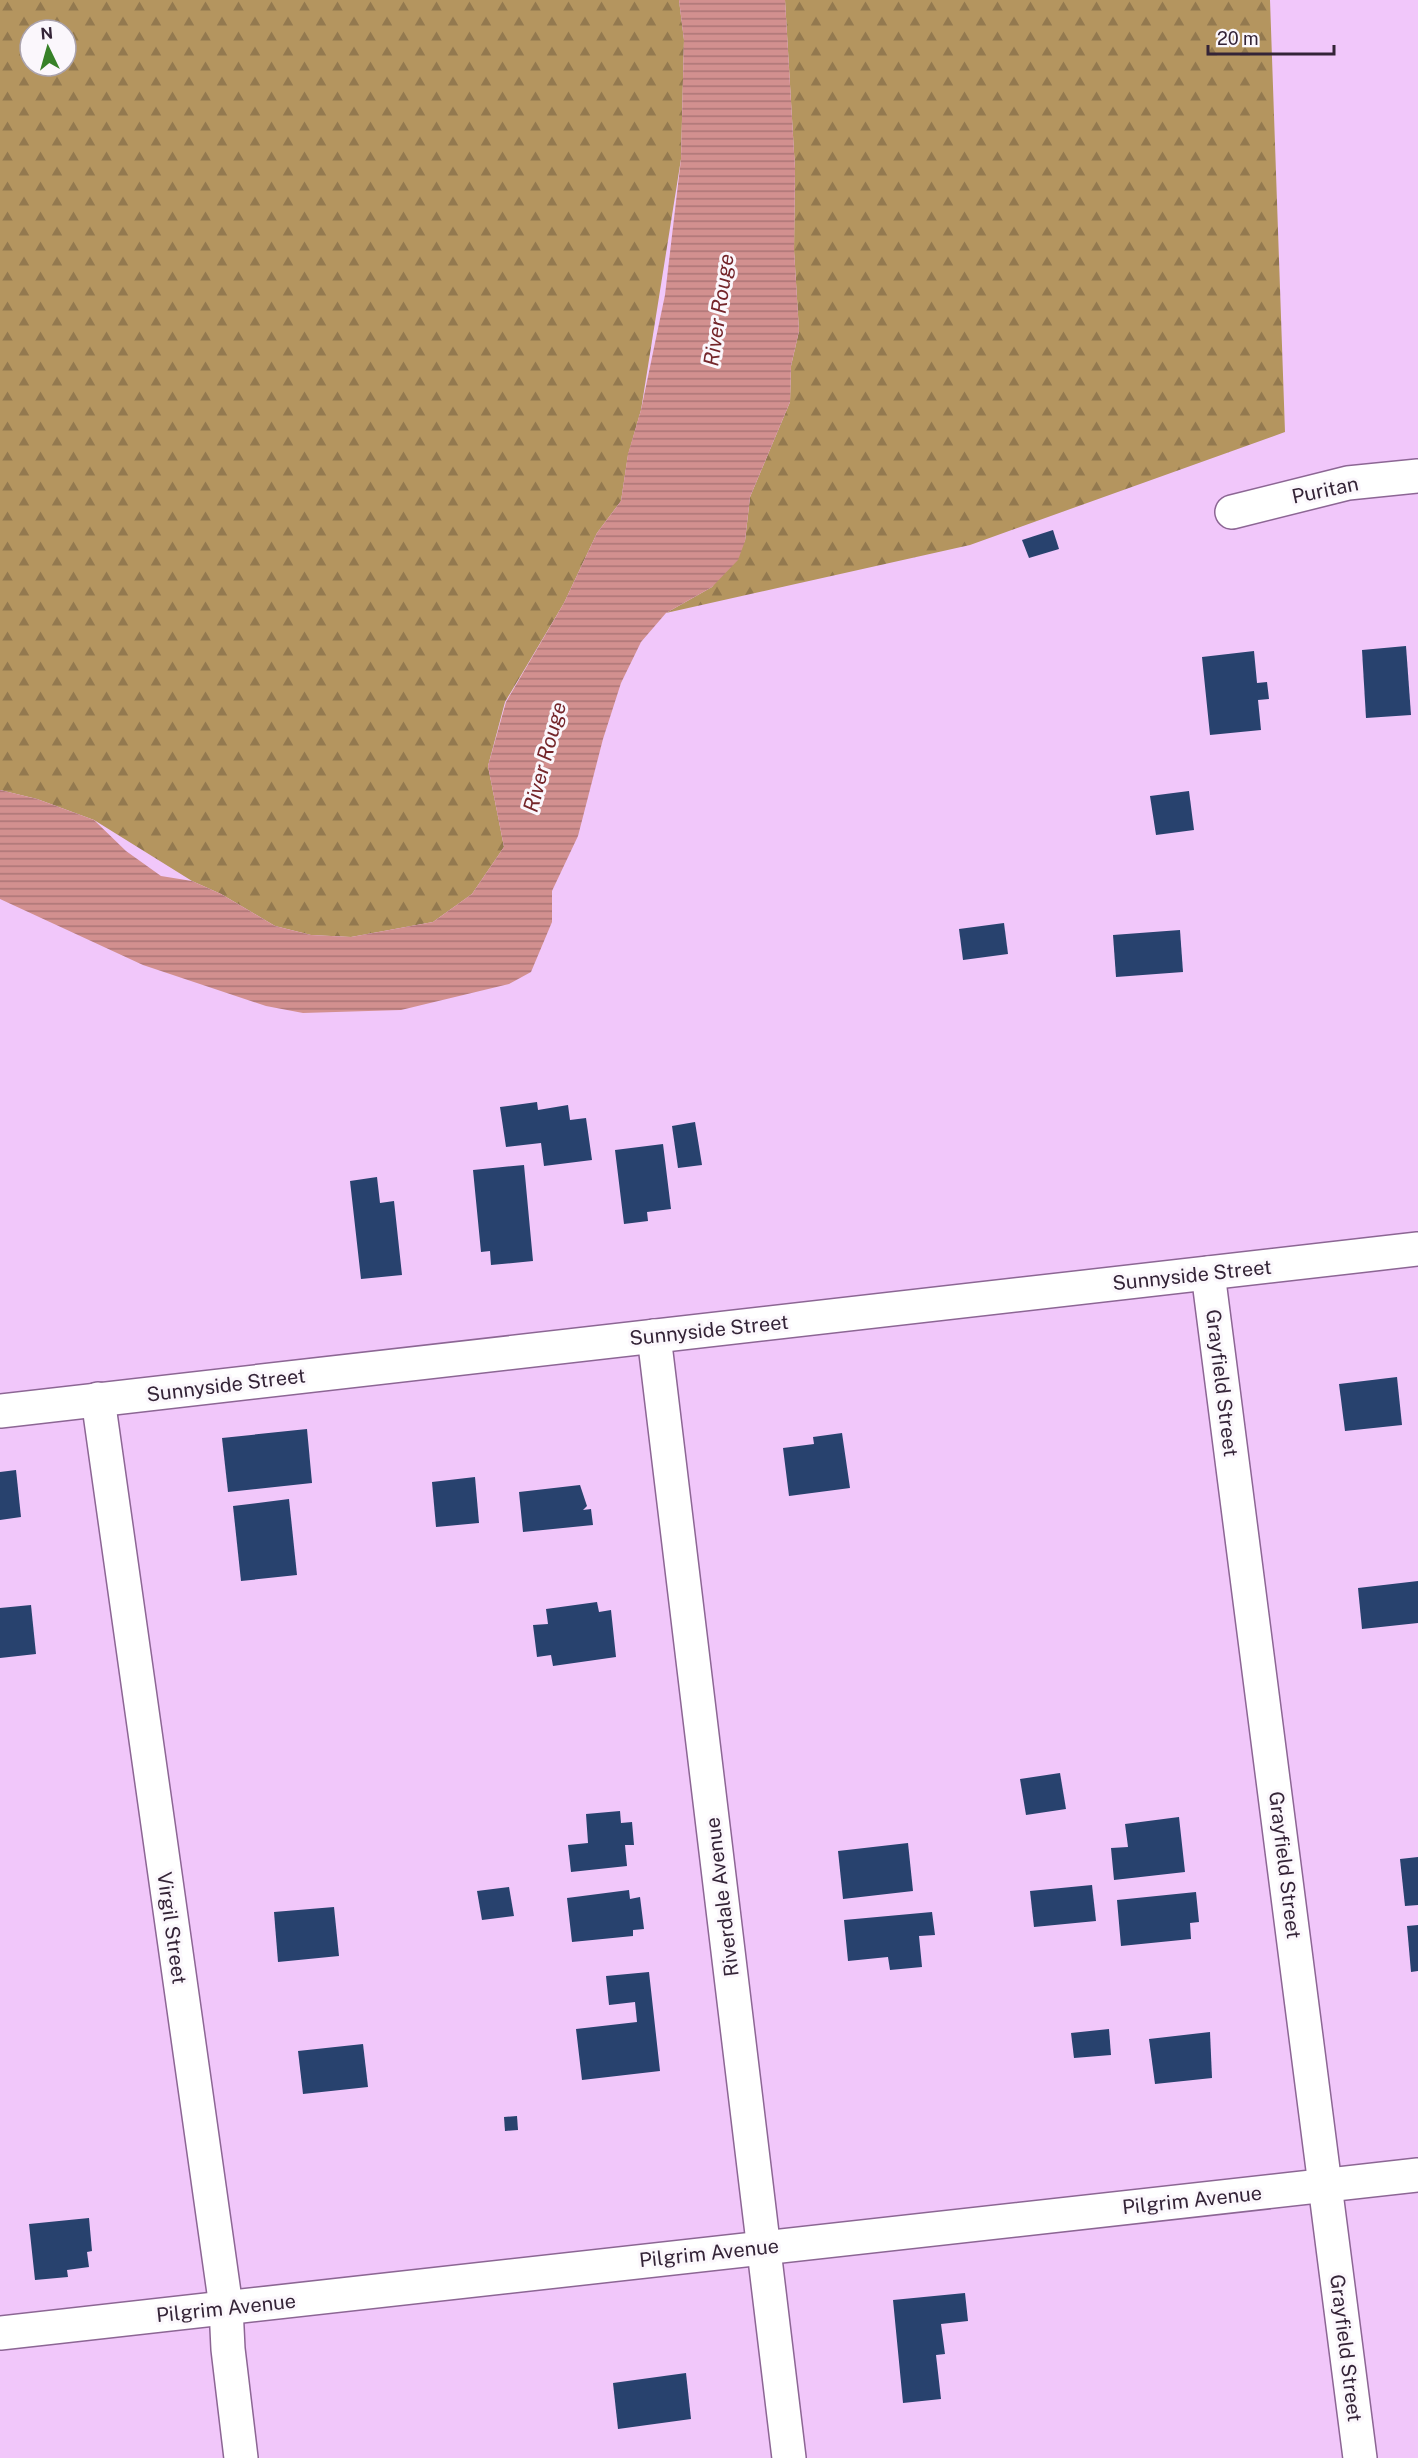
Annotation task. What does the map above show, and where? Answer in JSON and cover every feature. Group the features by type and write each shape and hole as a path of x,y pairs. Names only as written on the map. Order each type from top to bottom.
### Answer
{"street":[{"name":"Puritan","path":"1232,512 1348,483 1418,476"},
{"name":"Sunnyside Street","path":"0,1411 1418,1249"},
{"name":"Grayfield Street","path":"1208,1273 1360,2458"},
{"name":"Riverdale Avenue","path":"654,1336 789,2458"},
{"name":"Virgil Street","path":"98,1399 226,2307 241,2458"},
{"name":"Pilgrim Avenue","path":"0,2333 1418,2175"}],"green space":[{"path":"0,0 679,0 684,40 681,159 641,410 628,455 621,501 597,533 564,603 505,702 488,766 504,847 472,894 433,922 351,937 311,935 275,926 221,894 192,881 94,820 37,799 0,790"},
{"path":"785,0 1270,0 1285,432 970,545 666,613 712,587 745,541 750,497 790,402 791,366 799,331 794,250 795,169"}],"water":[{"name":"River Rouge","path":"679,0 785,0 795,169 794,250 799,331 791,366 790,402 750,497 745,541 738,560 712,587 666,613 641,642 621,683 603,739 578,836 552,891 552,922 531,972 509,984 401,1010 303,1013 266,1006 143,965 0,899 0,790 37,799 94,820 126,851 161,876 192,881 221,894 275,926 311,935 351,937 433,922 472,894 504,847 488,766 506,702 564,603 597,533 621,501 628,454 641,410 665,295 681,159 684,40"}],"building":[{"path":"1053,530 1059,549 1029,558 1022,540"},
{"path":"1406,646 1411,715 1366,718 1362,650"},
{"path":"1254,651 1257,683 1267,682 1269,699 1258,700 1261,730 1210,735 1202,657"},
{"path":"1189,791 1194,830 1156,835 1150,796"},
{"path":"1004,923 1008,954 963,960 959,929"},
{"path":"1180,930 1183,972 1116,977 1113,935"},
{"path":"537,1102 538,1110 568,1105 570,1120 586,1118 592,1160 544,1166 541,1143 506,1147 500,1107"},
{"path":"695,1122 702,1165 678,1168 672,1126"},
{"path":"663,1144 671,1209 647,1212 648,1221 624,1224 615,1150"},
{"path":"524,1165 533,1261 491,1265 490,1251 481,1252 473,1170"},
{"path":"377,1177 380,1203 394,1201 402,1275 361,1279 350,1181"},
{"path":"1397,1377 1402,1425 1345,1431 1339,1384"},
{"path":"307,1429 312,1483 228,1492 222,1438"},
{"path":"842,1433 850,1488 789,1496 783,1448 814,1444 813,1437"},
{"path":"16,1470 21,1517 0,1520 0,1472"},
{"path":"475,1477 479,1523 436,1527 432,1482"},
{"path":"580,1485 587,1506 583,1510 591,1509 593,1525 523,1532 519,1492"},
{"path":"289,1499 297,1575 241,1581 233,1506"},
{"path":"1418,1581 1418,1623 1362,1629 1358,1588"},
{"path":"597,1602 599,1612 611,1610 616,1657 553,1666 551,1655 537,1657 533,1625 548,1624 546,1609"},
{"path":"31,1605 36,1654 0,1658 0,1608"},
{"path":"1060,1773 1066,1809 1026,1815 1020,1779"},
{"path":"620,1811 621,1823 632,1822 634,1845 625,1845 627,1866 571,1872 568,1845 588,1843 586,1814"},
{"path":"1179,1817 1185,1872 1114,1880 1111,1848 1128,1847 1125,1824"},
{"path":"908,1843 913,1891 843,1899 838,1851"},
{"path":"1418,1857 1418,1905 1405,1906 1400,1859"},
{"path":"1092,1885 1096,1921 1034,1927 1030,1891"},
{"path":"509,1887 514,1916 482,1920 477,1891"},
{"path":"629,1890 630,1899 640,1897 644,1929 633,1930 633,1936 572,1942 567,1898"},
{"path":"1196,1892 1199,1922 1190,1923 1191,1939 1121,1946 1117,1900"},
{"path":"334,1907 339,1956 278,1962 274,1912"},
{"path":"932,1912 935,1935 919,1936 922,1967 890,1970 888,1957 848,1961 844,1920"},
{"path":"1418,1925 1418,1971 1411,1972 1407,1926"},
{"path":"649,1972 660,2071 582,2080 576,2029 637,2022 635,2002 609,2005 606,1976"},
{"path":"1109,2029 1111,2055 1074,2058 1071,2033"},
{"path":"1210,2032 1212,2078 1155,2084 1149,2039"},
{"path":"363,2044 368,2087 303,2094 298,2051"},
{"path":"517,2116 518,2130 505,2131 504,2117"},
{"path":"89,2218 92,2251 87,2252 89,2267 67,2270 68,2277 35,2280 29,2224"},
{"path":"965,2293 968,2321 941,2324 945,2354 936,2355 941,2399 903,2403 893,2300"},
{"path":"686,2373 691,2419 618,2429 613,2383"}]}
